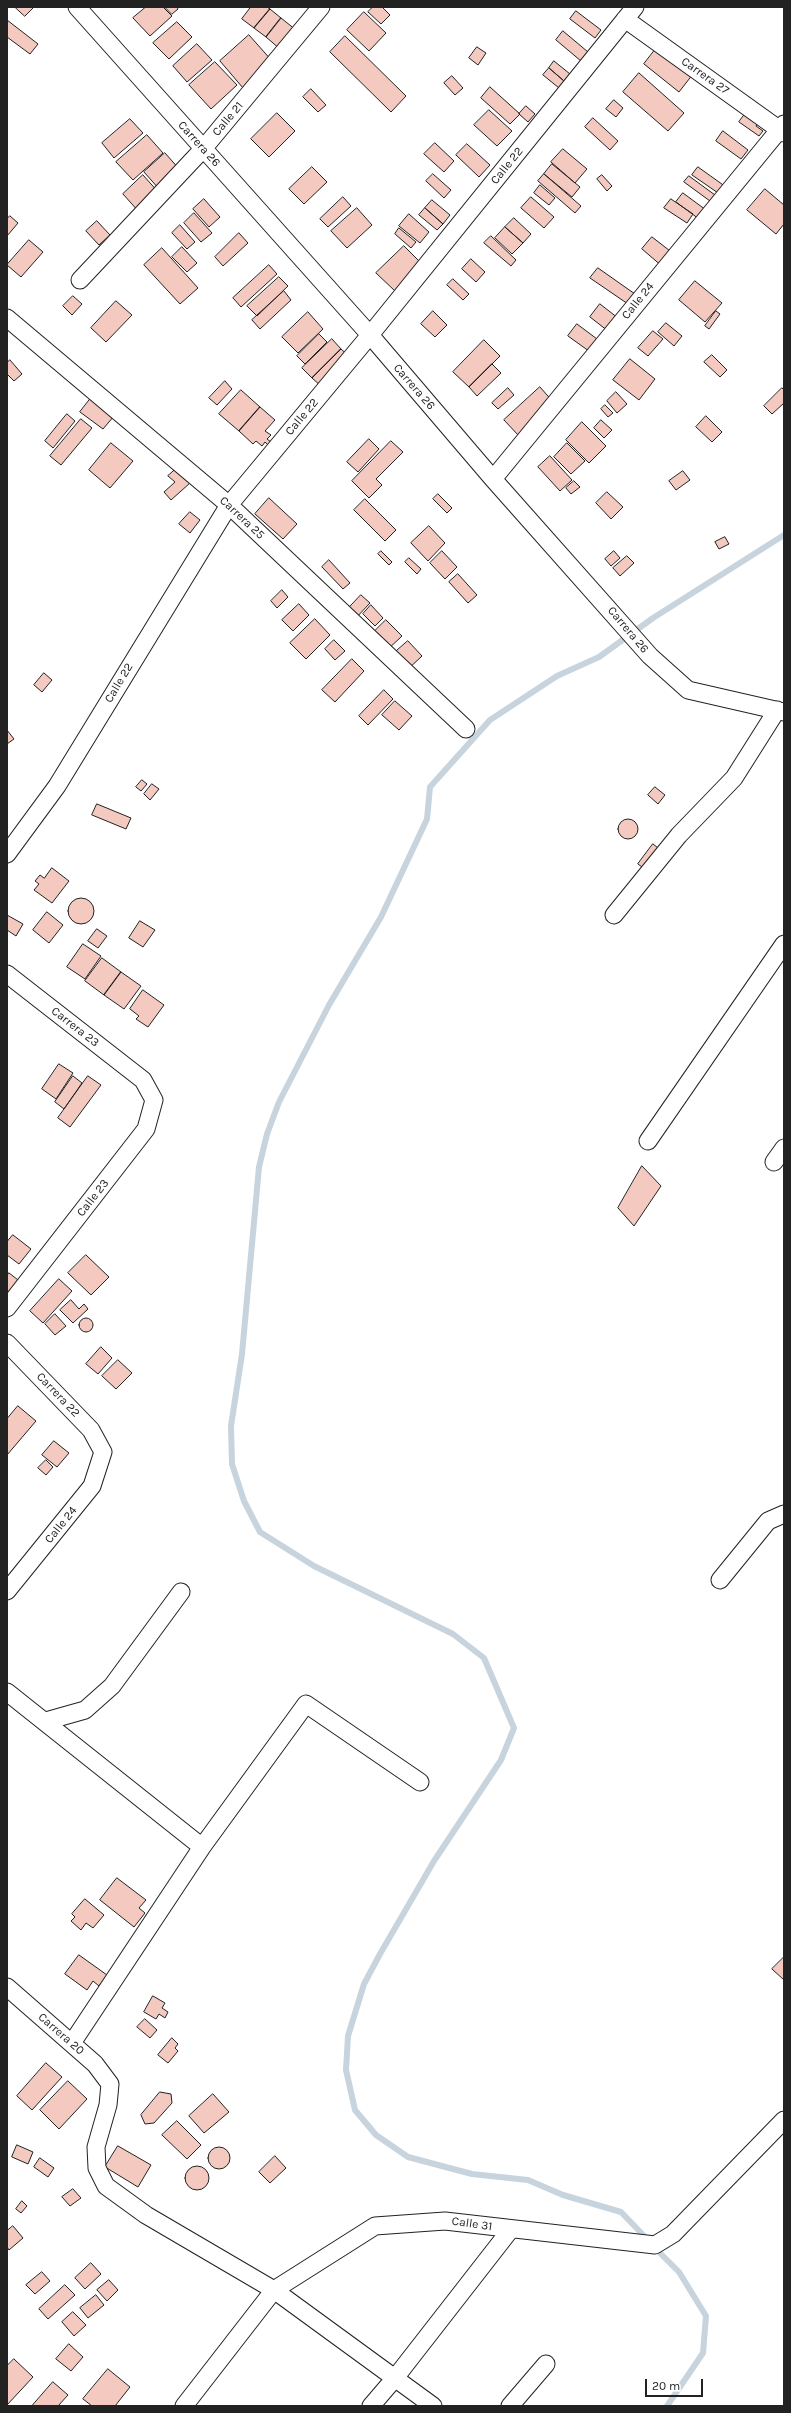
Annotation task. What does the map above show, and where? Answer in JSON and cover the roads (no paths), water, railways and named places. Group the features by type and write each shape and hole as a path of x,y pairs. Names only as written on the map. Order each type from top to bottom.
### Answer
{"street":[{"name":"Carrera 26","path":"77,7 370,335 493,479 650,656 688,690 780,711"},
{"name":"Calle 21","path":"80,280 203,149 322,7"},
{"name":"Carrera 27","path":"630,13 783,129"},
{"name":"Calle 22","path":"7,854 57,786 229,505 370,335 630,13"},
{"name":"Calle 24","path":"493,479 783,129"},
{"name":"Carrera 25","path":"7,318 229,505 466,729"},
{"path":"614,915 679,835 734,778 780,711"},
{"path":"648,1141 784,944"},
{"name":"Carrera 23","path":"7,974 143,1080"},
{"name":"Calle 23","path":"7,1308 146,1130 154,1100 143,1080"},
{"path":"774,1162 784,1148"},
{"name":"Carrera 22","path":"7,1343 91,1430 103,1452"},
{"name":"Calle 24","path":"7,1591 92,1486 103,1452"},
{"path":"720,1580 768,1521 784,1514"},
{"path":"46,1721 85,1710 112,1686 181,1592"},
{"path":"7,1692 46,1721 202,1847"},
{"path":"72,2043 202,1847 306,1704 420,1782"},
{"name":"Carrera 20","path":"7,1987 96,2064 110,2084 108,2105 96,2147 97,2168 106,2186 146,2215 274,2290"},
{"name":"Calle 31","path":"184,2406 274,2290 375,2226 446,2221 511,2230 655,2245 673,2234 784,2120"},
{"path":"371,2406 395,2378 511,2230"},
{"path":"274,2290 433,2406"},
{"path":"510,2406 546,2364"}],"waterway":[{"path":"648,2240 621,2212 563,2195 528,2180 472,2174 408,2157 376,2135 355,2110 346,2070 348,2036 364,1984 434,1861 501,1760 514,1728 484,1658 453,1634 314,1566 260,1532 244,1501 232,1464 231,1426 242,1354 259,1167 267,1134 279,1102 329,1005 381,917 427,819 430,787 490,720 557,676 599,657 653,618 784,535"},
{"path":"654,2247 679,2272 706,2316 703,2353 667,2406"}]}
